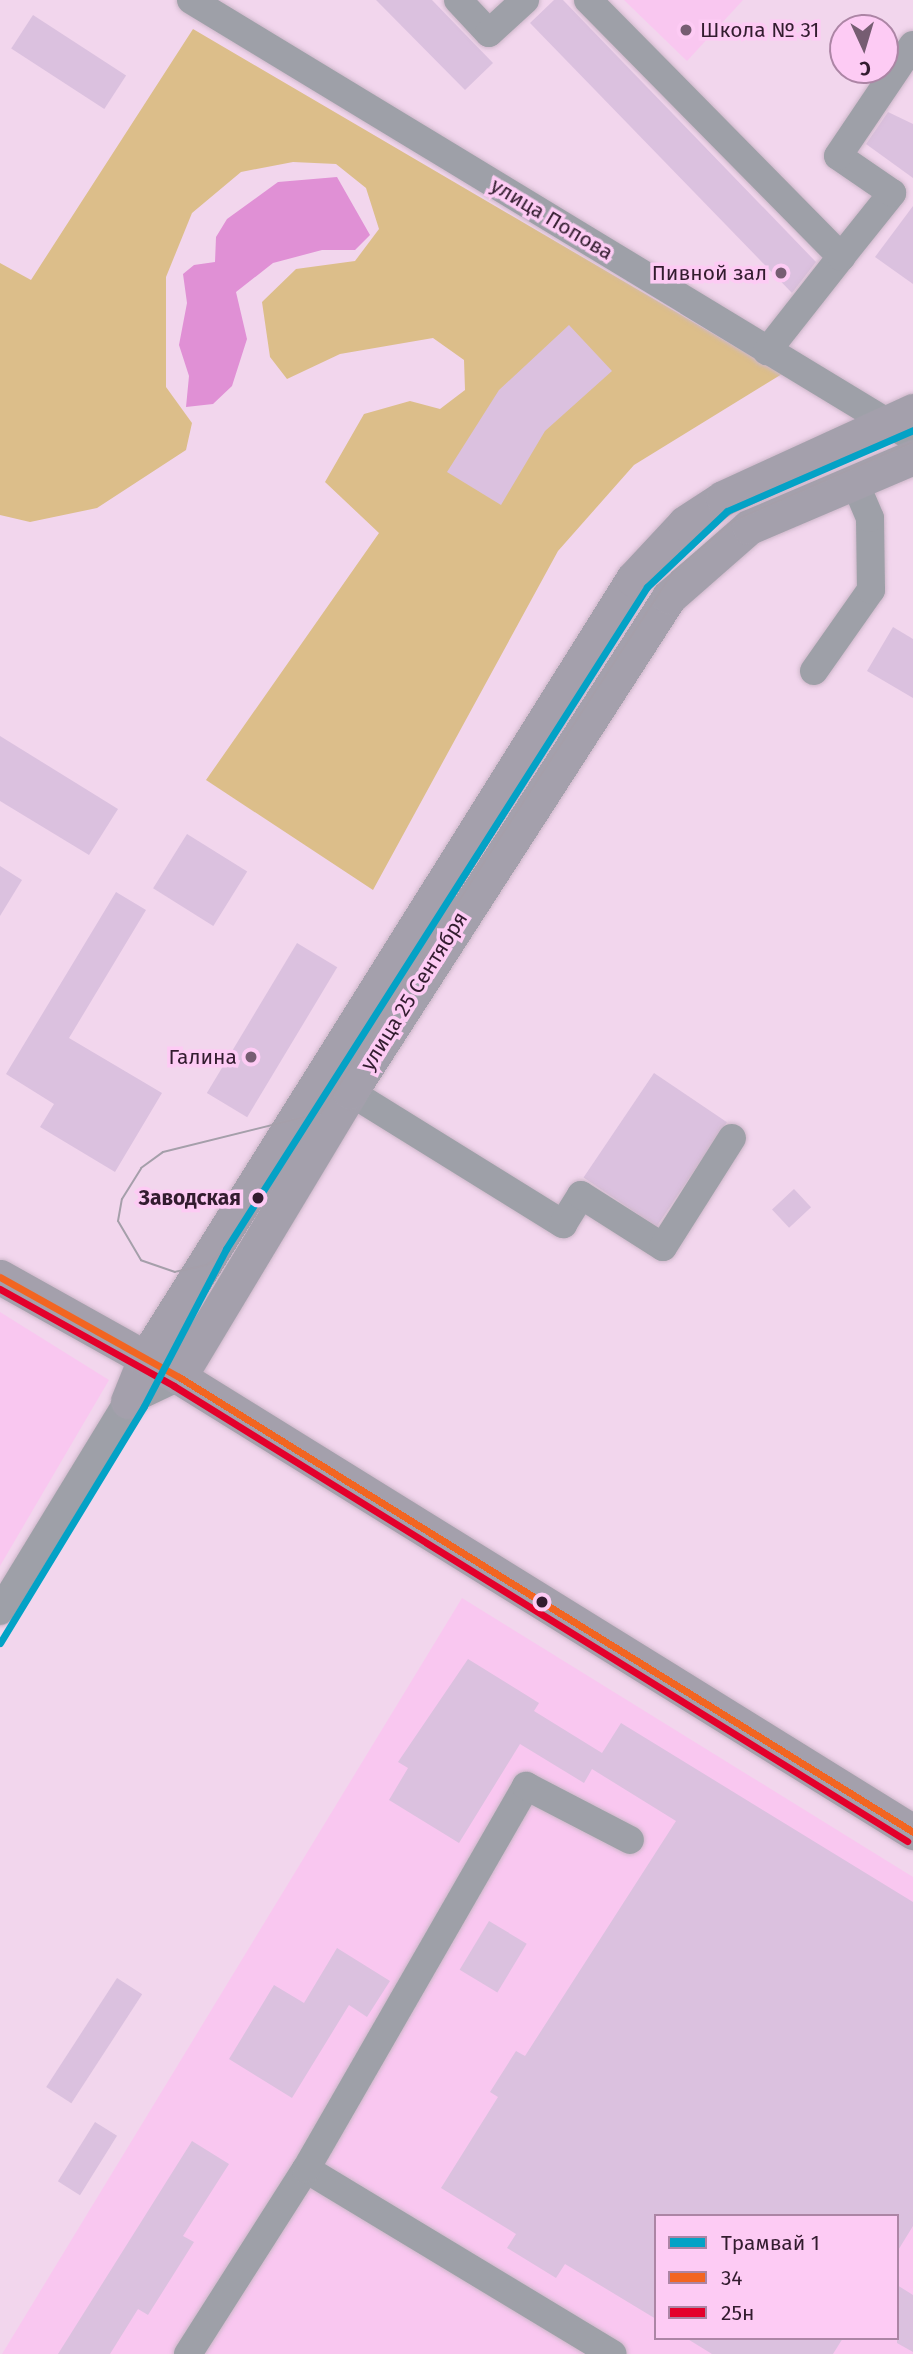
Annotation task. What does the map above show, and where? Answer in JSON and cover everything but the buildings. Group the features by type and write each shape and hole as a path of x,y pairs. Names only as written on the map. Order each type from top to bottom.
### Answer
{"main road":[{"path":"128,1401 145,1359 633,579 685,523 723,498 904,424"},
{"name":"улица 25 Сентября","path":"179,1377 350,1092 669,597 749,527 913,457"},
{"path":"0,1277 179,1377 913,1832"}],"street":[{"name":"улица Попова","path":"191,0 767,351 904,424"},
{"path":"458,0 489,33 525,0"},
{"path":"588,0 841,257"},
{"path":"767,351 892,193 838,156 913,45"},
{"path":"814,671 871,590 870,519 855,482"},
{"path":"350,1092 563,1224 581,1195 663,1247 732,1138"},
{"path":"0,1611 128,1401 179,1377"},
{"path":"188,2354 306,2169 526,1786 630,1840"},
{"path":"306,2169 613,2354"}],"shaded area":[{"name":"Школа № 31","path":"624,0 743,0 687,61"},
{"path":"193,29 782,374 634,465 558,551 373,890 206,780 379,533 325,482 364,414 410,401 440,409 465,390 464,360 433,338 340,354 287,379 270,357 262,302 296,269 355,261 379,229 366,188 336,164 293,162 241,172 192,213 166,277 166,387 192,423 186,450 97,508 30,522 0,515 0,263 31,280"},
{"path":"337,177 370,235 355,250 322,250 273,263 236,292 247,339 232,386 213,404 186,407 189,376 179,345 187,303 183,274 194,265 215,262 216,237 227,219 278,182"},
{"path":"0,1312 109,1380 0,1566"},
{"path":"462,1598 913,1877 913,2354 2,2354"}],"tram line":[{"name":"1","path":"0,1643 144,1406 226,1249 647,587 727,511 913,430"},
{"path":"226,1249 207,1265 175,1272 141,1260 118,1221 122,1199 141,1168 163,1152 321,1113 673,572 735,520 913,442"}],"transit line":[{"name":"34","path":"0,1277 179,1377 913,1832"},
{"name":"25н","path":"0,1289 174,1386 907,1841"}],"place":[{"name":"Школа № 31","path":"686,30"},
{"name":"Пивной зал","path":"781,273"},
{"name":"Галина","path":"251,1057"},
{"name":"Заводская","path":"258,1198"}]}
